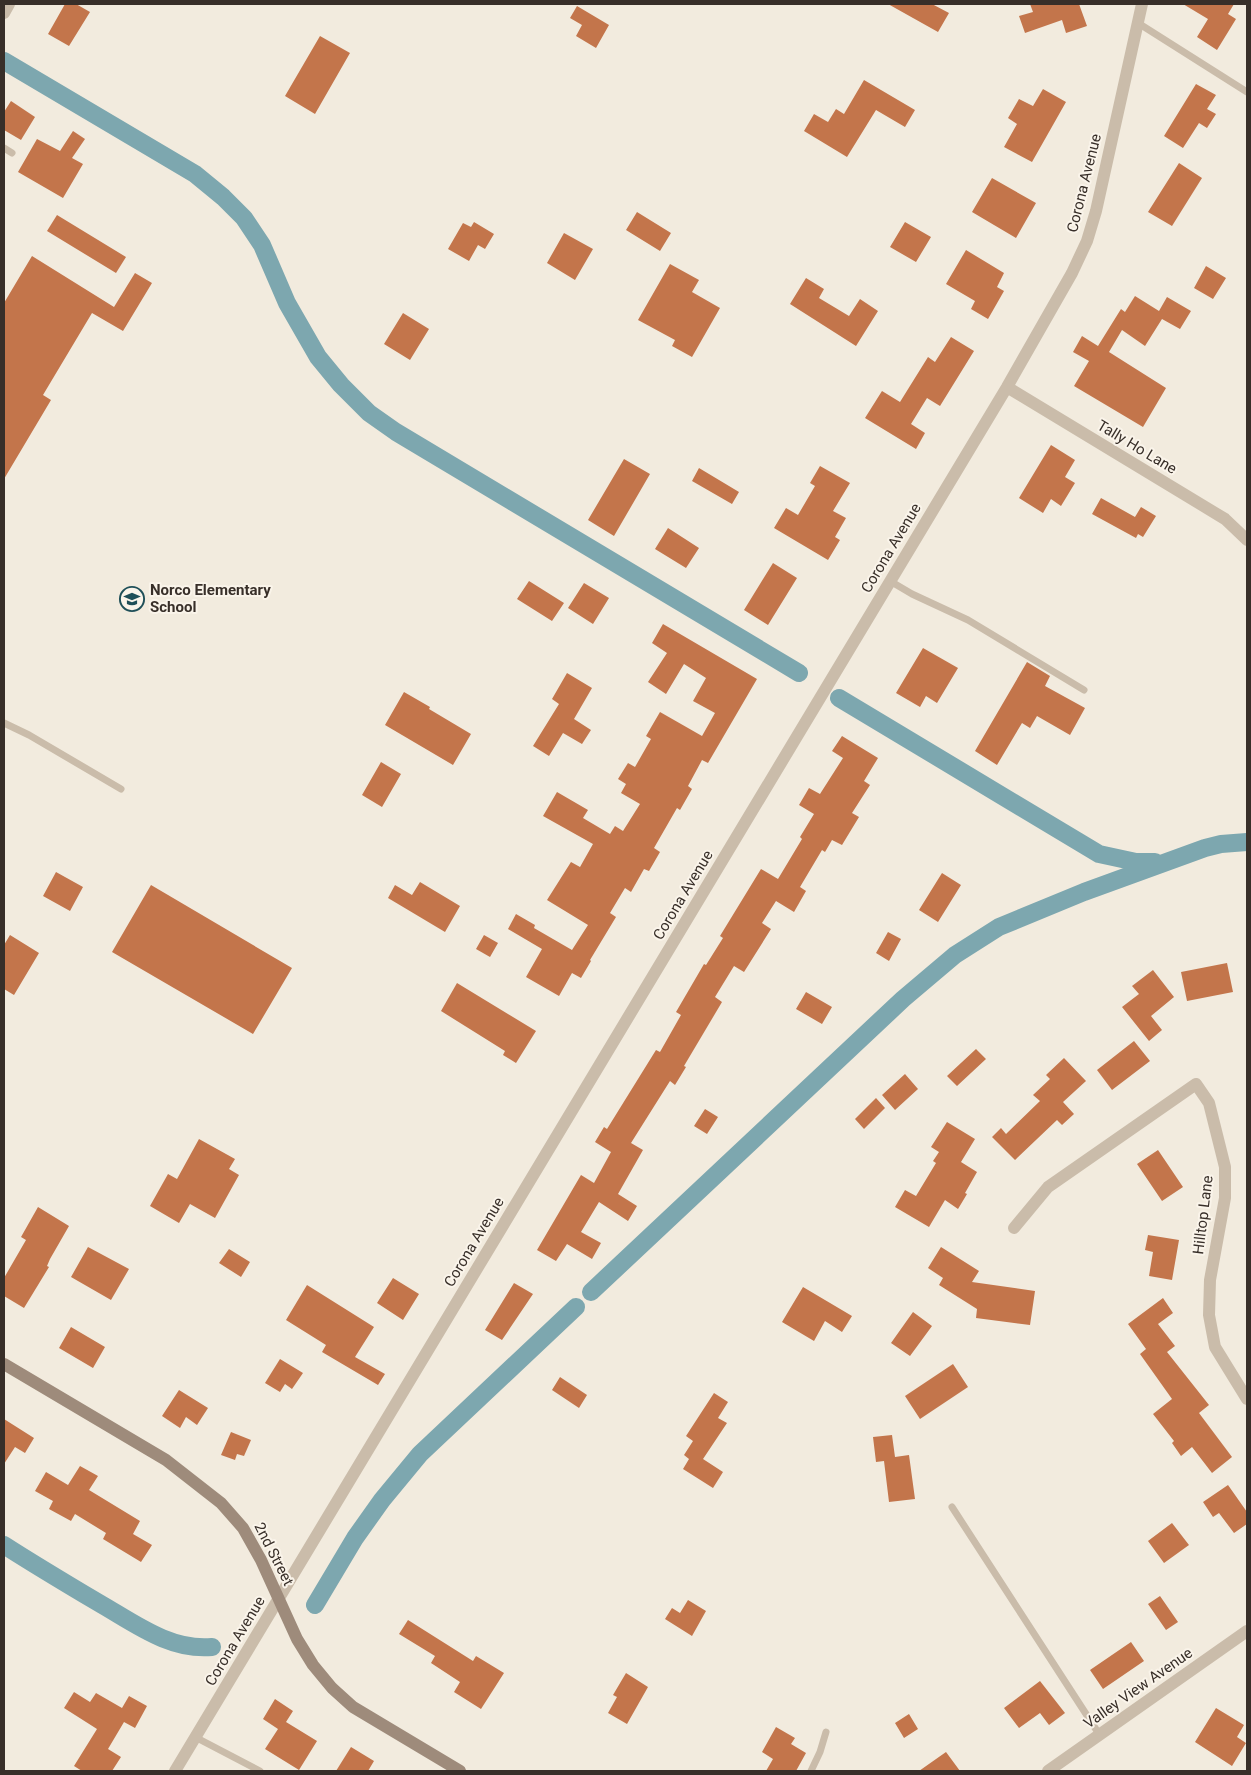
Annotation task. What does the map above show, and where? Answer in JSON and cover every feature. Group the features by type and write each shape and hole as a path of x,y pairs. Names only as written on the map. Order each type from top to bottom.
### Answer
{"street":[{"path":"4,13 9,4"},
{"name":"Corona Avenue","path":"175,1771 1007,386 1072,273 1087,241 1096,211 1142,4"},
{"name":"Tally Ho Lane","path":"1007,386 1225,519 1247,540"},
{"name":"Hilltop Lane","path":"1014,1228 1048,1188 1196,1084 1209,1103 1226,1167 1225,1198 1210,1280 1209,1315 1216,1347 1247,1400"},
{"name":"2nd Street","path":"4,1364 166,1460 221,1503 243,1528 261,1560 297,1639 313,1666 332,1688 353,1707 460,1771"},
{"name":"Valley View Avenue","path":"1048,1771 1247,1631"}],"lane":[{"path":"1138,23 1247,92"},
{"path":"4,148 12,153"},
{"path":"890,581 912,594 968,620 1084,690"},
{"path":"4,723 29,735 121,789"},
{"path":"952,1507 1100,1734"},
{"path":"811,1771 820,1752 826,1732"},
{"path":"195,1737 260,1771"}],"building":[{"path":"65,4 76,4 90,12 69,46 48,34"},
{"path":"888,4 932,4 949,13 938,32"},
{"path":"1030,4 1079,4 1087,26 1066,33 1062,20 1025,33 1019,16 1033,12"},
{"path":"1183,4 1234,4 1228,14 1236,19 1217,50 1197,37 1208,19"},
{"path":"577,6 609,25 596,48 576,36 582,25 570,18"},
{"path":"320,36 350,53 315,114 285,96"},
{"path":"864,80 915,110 905,127 876,110 847,157 804,131 814,114 828,122 836,109 844,114"},
{"path":"1196,84 1216,95 1207,109 1216,114 1207,128 1199,123 1183,148 1164,136"},
{"path":"1043,89 1066,102 1032,162 1004,147 1017,124 1008,118 1019,99 1033,106"},
{"path":"11,101 35,117 21,140 4,130 4,112"},
{"path":"73,131 85,139 72,158 83,164 63,198 18,172 37,139 60,151"},
{"path":"1179,163 1202,178 1172,226 1148,212"},
{"path":"992,178 1036,203 1016,238 972,212"},
{"path":"637,212 671,233 660,251 626,230"},
{"path":"57,215 126,257 116,273 47,231"},
{"path":"474,222 494,234 485,249 478,245 469,261 448,249 463,223 471,227"},
{"path":"905,222 931,237 916,262 890,247"},
{"path":"564,233 593,249 575,280 547,263"},
{"path":"966,250 1004,273 997,287 1004,291 988,319 971,309 975,301 946,284"},
{"path":"32,256 114,307 135,273 152,283 123,331 92,313 43,395 51,400 4,479 4,303"},
{"path":"670,264 699,280 692,292 720,308 692,357 672,346 675,340 638,320"},
{"path":"1206,266 1226,278 1213,299 1194,288"},
{"path":"806,278 824,289 819,298 849,316 860,299 878,311 856,346 790,304"},
{"path":"1135,296 1159,311 1167,297 1191,311 1180,329 1162,319 1145,346 1122,330 1109,352 1166,388 1143,427 1074,386 1089,361 1073,352 1082,336 1098,346 1121,309 1125,312"},
{"path":"403,313 429,329 410,360 384,344"},
{"path":"951,337 974,351 940,406 927,398 911,424 925,433 916,449 865,418 882,391 900,402 928,357 935,362"},
{"path":"1051,445 1075,460 1065,477 1075,483 1061,506 1051,499 1043,513 1019,498"},
{"path":"624,459 650,474 614,536 588,520"},
{"path":"820,466 850,483 833,511 846,518 835,537 840,540 828,560 774,528 786,508 798,515 815,486 810,483"},
{"path":"699,468 739,492 732,504 692,481"},
{"path":"1101,498 1135,517 1141,507 1156,516 1143,537 1138,534 1136,538 1092,514"},
{"path":"668,528 699,548 686,568 655,549"},
{"path":"773,563 797,578 768,625 744,610"},
{"path":"529,581 564,603 552,621 517,599"},
{"path":"584,583 609,598 593,624 568,608"},
{"path":"663,624 757,679 708,763 702,760 688,786 692,789 680,810 677,808 654,848 660,852 649,871 644,869 631,892 625,888 610,913 616,917 581,978 572,973 559,996 526,977 542,949 508,929 516,914 535,925 534,928 572,950 588,925 547,900 571,862 580,867 593,844 543,816 557,792 588,810 583,818 610,834 615,826 623,831 640,804 621,793 626,784 618,779 628,763 635,767 651,739 646,736 660,712 702,736 715,713 693,701 706,678 684,664 666,694 648,682 667,653 652,643"},
{"path":"923,648 958,668 937,703 926,696 920,707 896,693"},
{"path":"1027,662 1050,676 1045,686 1085,708 1070,735 1037,716 1030,728 1022,723 997,765 975,751"},
{"path":"567,673 592,688 574,719 591,730 582,744 563,733 549,756 533,746 559,704 552,699"},
{"path":"404,692 471,734 453,765 385,725"},
{"path":"842,736 878,758 864,781 870,785 852,813 859,817 842,845 832,840 825,852 822,850 800,887 806,891 794,912 776,901 762,923 771,929 744,972 734,966 715,997 722,1002 684,1066 686,1067 675,1085 670,1081 631,1143 643,1150 618,1194 637,1206 628,1221 599,1202 581,1232 601,1243 592,1259 567,1244 556,1261 537,1250 581,1175 594,1183 611,1152 595,1142 604,1127 607,1129 656,1050 660,1052 681,1015 676,1012 704,964 706,965 723,938 720,936 761,869 778,879 802,839 800,837 814,814 799,805 809,788 820,794 843,758 832,751"},
{"path":"381,762 401,774 382,807 362,795"},
{"path":"56,872 83,887 70,911 43,896"},
{"path":"942,873 961,885 938,922 919,910"},
{"path":"420,882 460,906 445,932 388,898 395,885 412,895"},
{"path":"151,885 292,968 253,1034 112,952"},
{"path":"888,932 901,939 889,961 876,953"},
{"path":"10,935 39,953 14,995 4,989 4,945"},
{"path":"484,935 498,943 490,957 476,949"},
{"path":"1227,963 1233,992 1187,1001 1181,972"},
{"path":"1153,970 1174,997 1151,1016 1162,1030 1149,1041 1122,1007 1139,994 1132,986"},
{"path":"457,983 536,1031 516,1063 503,1055 505,1051 441,1011"},
{"path":"806,992 832,1007 822,1024 796,1009"},
{"path":"1134,1041 1150,1061 1112,1090 1097,1070"},
{"path":"976,1049 986,1059 957,1086 947,1076"},
{"path":"1064,1058 1086,1081 1063,1102 1074,1114 1062,1125 1057,1120 1015,1160 992,1137 1001,1128 1006,1134 1040,1101 1033,1095 1050,1079 1046,1075"},
{"path":"905,1074 918,1089 895,1110 882,1095"},
{"path":"876,1098 885,1108 864,1129 855,1119"},
{"path":"705,1109 718,1117 707,1134 694,1126"},
{"path":"947,1122 975,1139 961,1162 977,1172 958,1209 945,1200 929,1227 895,1207 905,1190 916,1196 936,1163 933,1161 939,1152 931,1147"},
{"path":"199,1139 235,1159 229,1169 239,1175 215,1218 190,1204 179,1223 150,1206 168,1174 177,1179"},
{"path":"1158,1150 1183,1187 1162,1201 1137,1164"},
{"path":"38,1207 69,1226 50,1259 47,1266 49,1267 24,1308 4,1296 4,1278 26,1240 21,1237"},
{"path":"1148,1235 1179,1240 1172,1280 1149,1276 1153,1252 1145,1250"},
{"path":"88,1247 129,1269 111,1300 71,1277"},
{"path":"941,1247 979,1271 972,1282 1035,1291 1030,1325 976,1318 977,1309 939,1285 943,1278 928,1268"},
{"path":"229,1249 250,1262 241,1277 219,1263"},
{"path":"393,1278 419,1294 403,1320 377,1303"},
{"path":"514,1283 533,1294 502,1340 485,1330"},
{"path":"307,1285 374,1327 355,1357 385,1374 378,1385 322,1352 326,1345 286,1320"},
{"path":"803,1287 852,1316 842,1332 825,1321 814,1341 782,1322"},
{"path":"1163,1298 1173,1313 1158,1324 1175,1346 1167,1352 1209,1405 1199,1413 1232,1457 1212,1473 1192,1447 1181,1456 1172,1443 1174,1441 1153,1414 1172,1399 1140,1354 1146,1349 1128,1324"},
{"path":"913,1312 932,1326 910,1356 891,1343"},
{"path":"71,1327 105,1347 93,1368 59,1348"},
{"path":"280,1359 303,1373 292,1389 285,1384 280,1392 265,1383"},
{"path":"953,1364 968,1387 920,1419 905,1396"},
{"path":"560,1377 587,1395 579,1408 552,1390"},
{"path":"179,1390 208,1408 197,1425 186,1417 180,1428 162,1416"},
{"path":"714,1393 728,1402 718,1418 727,1423 703,1459 723,1472 713,1488 683,1469 689,1459 684,1455 693,1441 686,1436"},
{"path":"4,1419 34,1438 25,1453 15,1447 4,1464"},
{"path":"231,1432 251,1440 244,1456 237,1454 235,1460 221,1455"},
{"path":"892,1435 895,1457 909,1455 915,1499 889,1502 884,1461 876,1462 873,1437"},
{"path":"80,1466 98,1476 89,1490 140,1521 133,1534 152,1545 141,1562 103,1539 106,1533 75,1514 71,1521 49,1509 53,1501 35,1491 46,1472 68,1485"},
{"path":"1228,1485 1247,1512 1247,1524 1234,1533 1219,1513 1213,1517 1203,1502"},
{"path":"1172,1523 1189,1545 1164,1563 1148,1541"},
{"path":"1160,1596 1178,1622 1166,1630 1148,1604"},
{"path":"688,1600 706,1611 692,1636 665,1619 672,1608 680,1613"},
{"path":"408,1620 473,1661 476,1656 504,1673 481,1709 454,1692 460,1682 431,1663 435,1656 399,1634"},
{"path":"1131,1642 1144,1661 1103,1689 1090,1670"},
{"path":"626,1673 648,1687 627,1724 608,1713 617,1697 613,1695"},
{"path":"1040,1681 1065,1713 1049,1725 1040,1713 1019,1728 1004,1708"},
{"path":"74,1692 90,1702 96,1693 122,1708 129,1696 147,1706 135,1728 124,1722 108,1749 121,1757 112,1771 82,1771 74,1766 97,1729 64,1708"},
{"path":"275,1699 293,1711 286,1722 317,1741 299,1770 265,1749 278,1729 263,1719"},
{"path":"1216,1708 1244,1725 1237,1737 1246,1743 1232,1766 1195,1742"},
{"path":"909,1714 918,1729 904,1738 895,1723"},
{"path":"776,1727 795,1738 791,1744 806,1753 796,1771 766,1771 773,1759 762,1752"},
{"path":"351,1747 374,1761 368,1771 336,1771"},
{"path":"946,1752 960,1771 919,1771"}],"waterway":[{"path":"4,61 195,174 223,197 244,218 262,245 287,303 318,357 341,385 369,413 396,432 799,673"},
{"path":"839,698 1099,854 1136,862 1155,862"},
{"path":"591,1292 903,999 955,955 999,927 1084,892 1205,848 1221,844 1247,842"},
{"path":"315,1605 355,1538 382,1500 420,1454 576,1307"},
{"path":"4,1545 153,1634 182,1645 212,1647"}],"place":[{"name":"Norco Elementary School","path":"132,599"}]}
